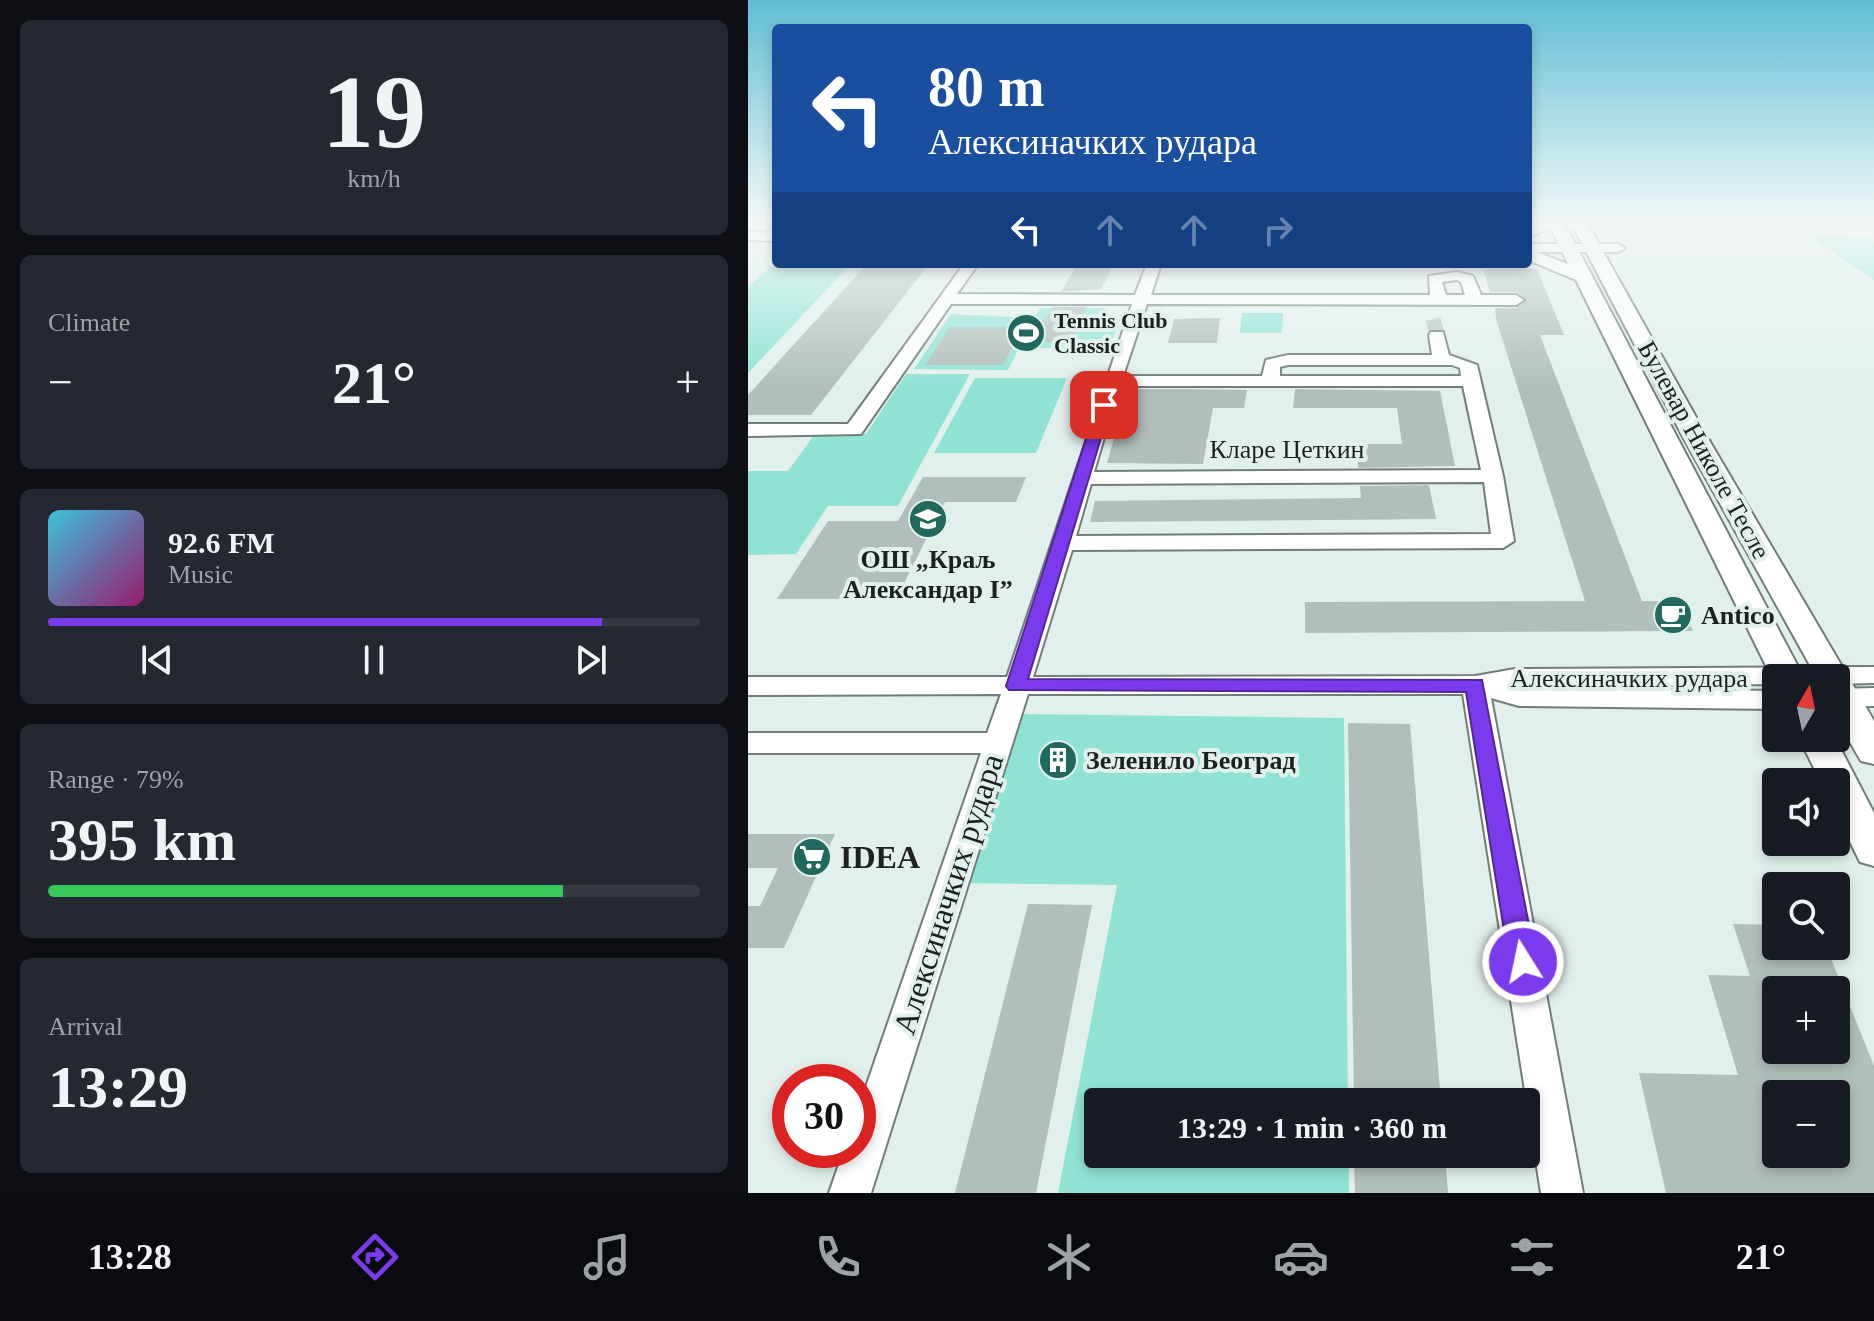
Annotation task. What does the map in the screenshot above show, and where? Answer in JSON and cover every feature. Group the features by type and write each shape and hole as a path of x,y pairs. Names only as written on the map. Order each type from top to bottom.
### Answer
{"main road":[{"name":"Булевар Николе Тесле","path":"1599,277 1827,664"},
{"name":"Булевар Николе Тесле","path":"1586,278 1781,664"},
{"name":"Булевар Николе Тесле","path":"1850,705 1874,752"},
{"path":"1824,752 1874,851"}],"street":[{"path":"748,430 854,430 963,277"},
{"path":"1016,686 1112,381 1149,277"},
{"path":"1442,360 1435,327 1434,279 1452,277"},
{"path":"1459,277 1468,279 1474,299"},
{"path":"948,299 1516,300"},
{"path":"1062,543 1503,541 1493,476 1464,362 1282,360 1272,364 1270,382"},
{"path":"1112,381 1471,381"},
{"name":"Кларе Цеткин","path":"1081,478 1493,476"},
{"name":"Алексиначких рудара","path":"1850,686 1874,675"},
{"name":"Алексиначких рудара","path":"748,686 1475,685 1515,678 1762,678"},
{"name":"Алексиначких рудара","path":"1475,685 1519,697 1762,700"},
{"name":"Алексиначких рудара","path":"1475,685 1562,1193"},
{"name":"Алексиначких рудара","path":"850,1193 1016,686"},
{"path":"748,743 997,743"}],"green space":[{"path":"759,277 839,277 748,373 748,287"},
{"name":"Tennis Club Classic","path":"1040,308 1106,308 1103,318 1120,318 1109,349 1019,348 1008,370 914,369 951,314 1034,318"},
{"path":"1242,313 1283,313 1282,333 1240,333"},
{"path":"906,374 970,374 898,506 828,506 796,554 748,555 748,471 788,471 814,435 866,434"},
{"path":"975,378 1067,378 1036,453 934,453"},
{"path":"1020,714 1344,718 1348,1088 1084,1088 1084,1168 1349,1168 1349,1193 1058,1193 1117,885 965,883"}],"building":[{"path":"855,277 919,277 811,415 748,415 748,395"},
{"path":"1070,277 1107,277 1101,289 1061,292"},
{"path":"1485,277 1540,277 1564,335 1540,335 1642,601 1679,601 1693,631 1305,633 1305,602 1585,601 1496,319 1495,308 1516,308 1527,299 1516,292 1490,292"},
{"path":"1053,307 1086,307 1073,342 1023,342 1034,320 1046,320"},
{"path":"1220,318 1217,343 1168,343 1174,319"},
{"path":"950,327 1023,327 1003,365 925,365"},
{"path":"1128,389 1247,390 1244,408 1213,408 1203,464 1107,463"},
{"path":"1295,389 1440,391 1455,466 1358,468 1357,444 1402,444 1397,408 1293,408"},
{"path":"923,477 1026,477 1016,502 945,502 896,599 777,599 828,521 898,521"},
{"path":"1429,485 1436,519 1090,522 1095,501 1361,498 1360,486"},
{"path":"1348,723 1410,724 1440,1088 1354,1088"},
{"name":"Зеленило Београд","path":"1048,749 1074,750 1069,770 1042,770"},
{"path":"748,834 835,834 784,948 748,948 748,906 760,906 778,868 748,868"},
{"path":"1028,904 1092,905 1036,1193 955,1193"},
{"path":"1733,924 1762,925 1762,960 1832,960 1838,976 1762,976 1762,1064 1850,1064 1850,1006 1874,1066 1874,1193 1666,1193 1639,1073 1738,1075 1708,975 1750,976"},
{"path":"1354,1168 1446,1168 1448,1193 1355,1193"}],"tunnel":[{"path":"1433,319 1437,335"}],"place":[{"name":"Tennis Club Classic","path":"1026,333"},
{"name":"ОШ „Краљ Александар I”","path":"928,519"},
{"name":"Antico","path":"1673,615"},
{"name":"Зеленило Београд","path":"1058,760"},
{"name":"IDEA","path":"812,857"}],"route":[{"path":"1104,405 1016,686 1475,685 1523,962"}]}
